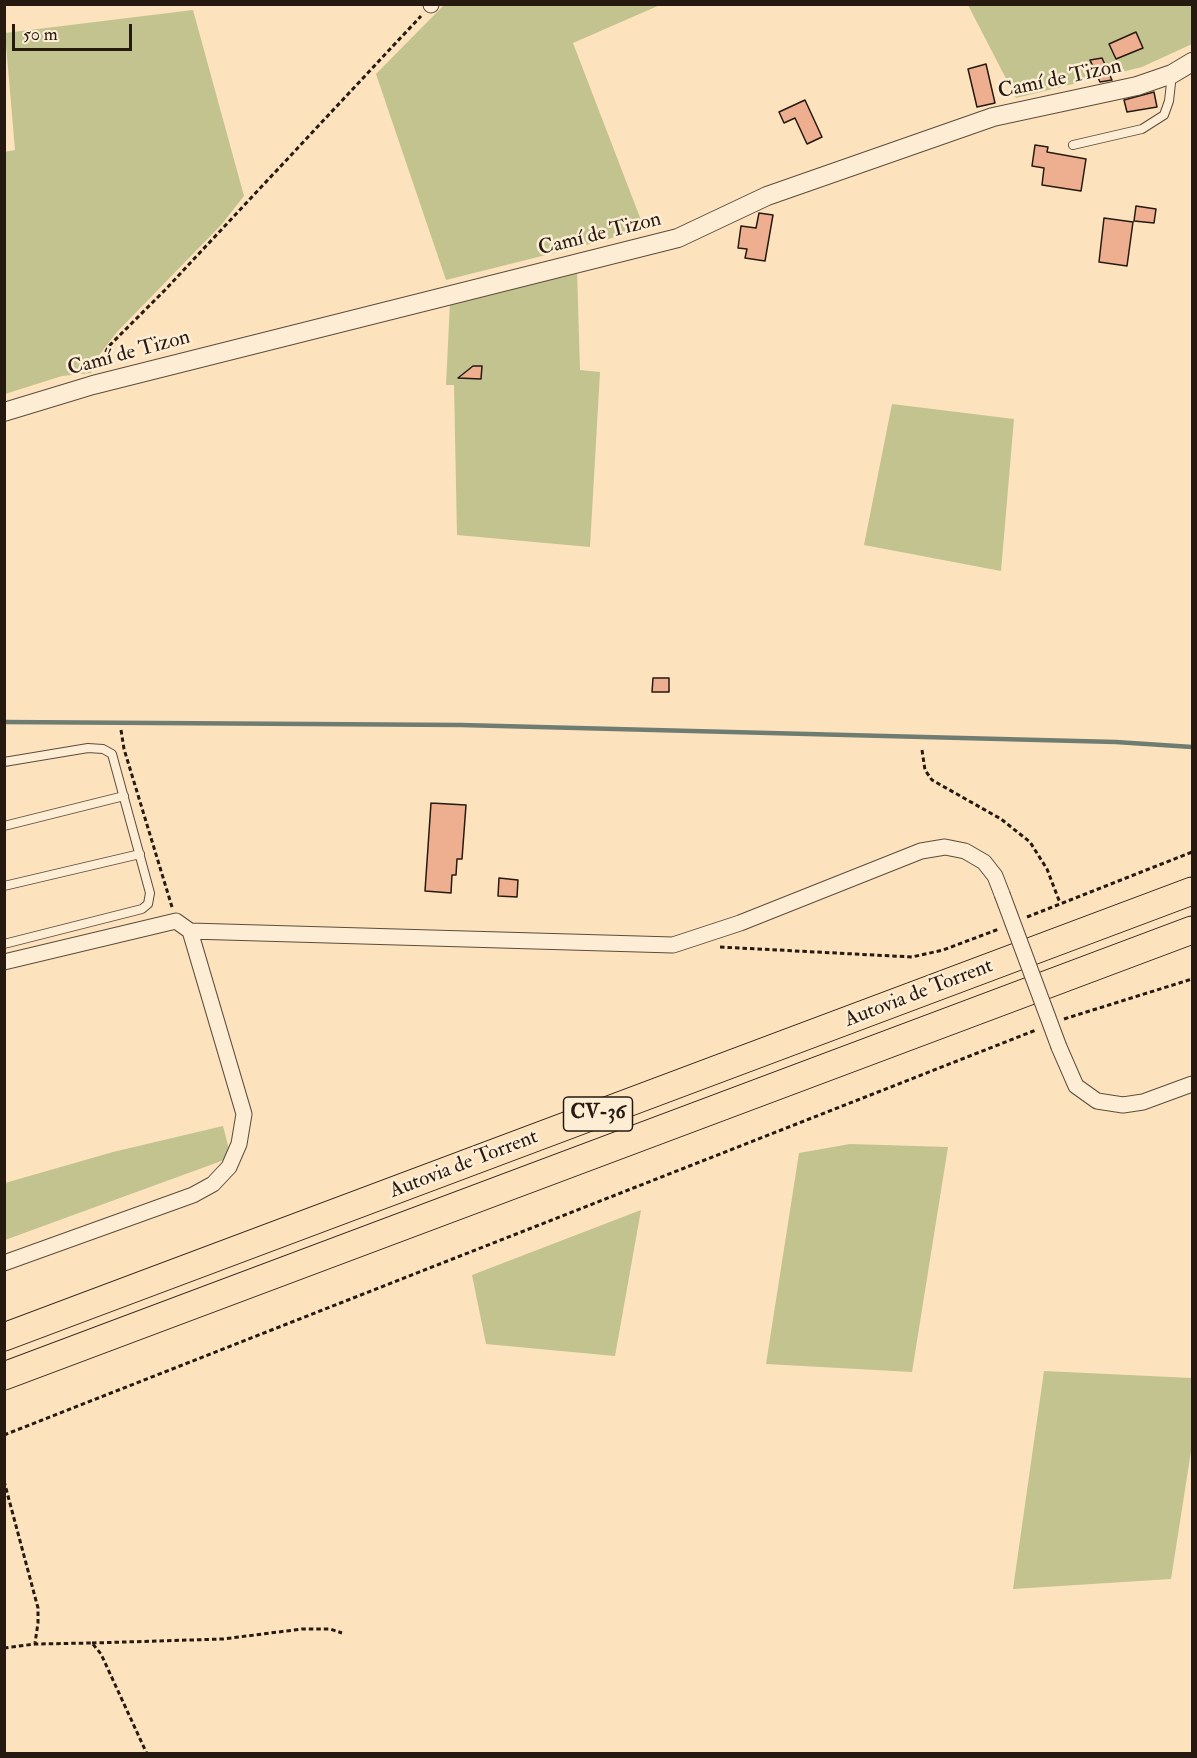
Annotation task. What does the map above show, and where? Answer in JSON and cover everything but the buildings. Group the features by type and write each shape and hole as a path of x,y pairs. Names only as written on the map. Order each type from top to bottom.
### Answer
{"highway":[{"name":"Autovia de Torrent","path":"4,1337 1192,891"},
{"name":"Autovia de Torrent","path":"4,1376 1192,930"}],"street":[{"name":"Camí de Tizon","path":"4,412 93,385 678,238 767,196 993,117 1137,86 1172,74 1192,62"},
{"path":"4,962 176,921 190,931 673,945 740,923 921,851 945,847 965,851 984,862 995,876 1059,1047 1076,1086 1096,1101 1123,1105 1143,1102 1192,1084"},
{"path":"4,1263 193,1195 213,1184 229,1167 239,1144 244,1114 190,931"}],"lane":[{"path":"1073,145 1142,129 1164,115 1169,101 1172,74"},
{"path":"4,762 88,748 103,748 112,754 150,893 148,904 142,909 4,944"},
{"path":"4,826 124,796"},
{"path":"4,886 140,854"}],"path":[{"path":"93,385 108,347 165,290 431,5"},
{"path":"121,730 124,749 176,921"},
{"path":"922,750 925,770 932,780 1001,819 1030,842 1047,869 1060,903"},
{"path":"1018,921 1192,852"},
{"path":"709,946 912,957 943,950 1007,925"},
{"path":"1056,1022 1192,979"},
{"path":"4,1435 1045,1026"},
{"path":"4,1481 38,1608 35,1644"},
{"path":"4,1648 35,1644 223,1639 302,1629 330,1629 342,1633"},
{"path":"92,1643 101,1654 147,1754"}],"green space":[{"path":"444,5 660,5 573,43 644,228 602,241 446,280 376,74"},
{"path":"968,5 1192,5 1192,44 1142,67 1016,98"},
{"path":"193,10 244,196 222,224 117,332 96,359 91,373 62,376 5,394 4,152 15,150 5,33"},
{"path":"577,270 580,370 600,372 590,547 457,535 454,385 446,385 450,302"},
{"path":"892,404 1014,419 1001,571 864,545"},
{"path":"223,1126 229,1149 224,1160 5,1240 5,1183 113,1152"},
{"path":"850,1144 948,1147 912,1372 766,1364 799,1153"},
{"path":"641,1210 615,1356 486,1344 472,1275"},
{"path":"1044,1371 1192,1378 1192,1445 1171,1579 1013,1589"}],"waterway":[{"path":"4,722 461,725 1116,742 1192,747"}]}
